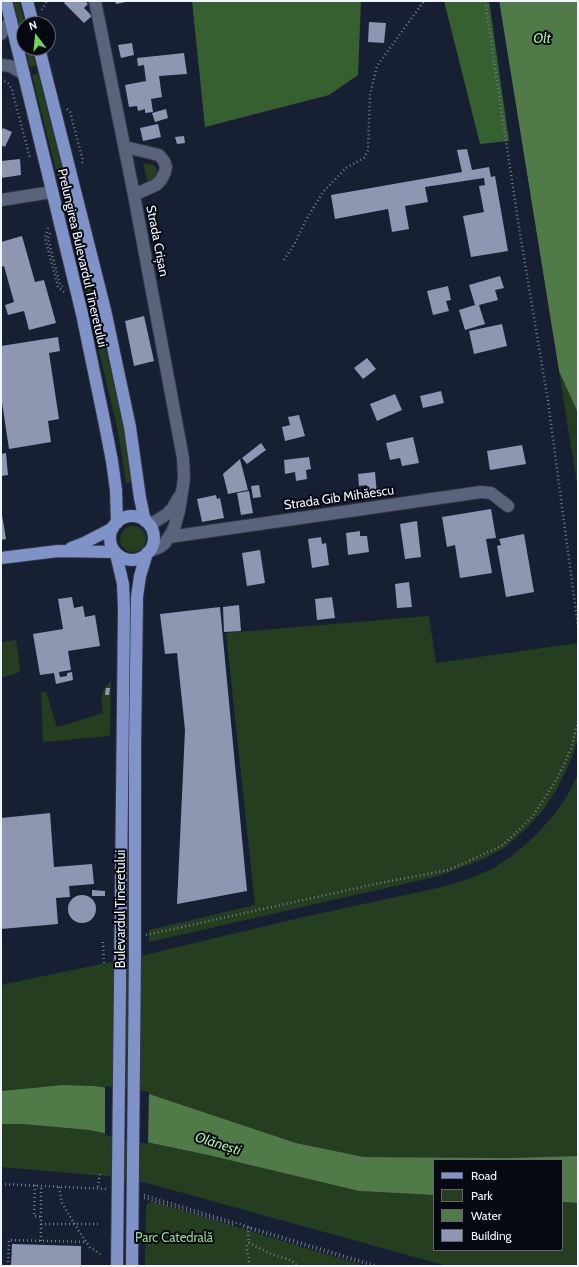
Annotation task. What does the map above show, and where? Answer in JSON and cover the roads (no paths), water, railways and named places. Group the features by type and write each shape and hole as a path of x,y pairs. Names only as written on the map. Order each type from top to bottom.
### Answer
{"main road":[{"name":"Prelungirea Bulevardul Tineretului","path":"6,1 82,314 110,444 116,490 115,525"},
{"path":"27,1 31,16"},
{"name":"Prelungirea Bulevardul Tineretului","path":"41,56 105,310 130,427 139,492 146,522"},
{"path":"58,551 84,543 115,525 123,518 138,518 146,522"},
{"name":"Bulevardul Tineretului","path":"132,1266 137,1195 135,747 138,597 140,576 153,543 153,532 146,522"},
{"name":"Bulevardul Tineretului","path":"115,525 110,540 116,553 123,584 124,609 122,953 110,1190 117,1266"},
{"path":"1,558 58,551 116,553 121,557 132,560 143,557 148,553"}],"street":[{"name":"Strada Crișan","path":"95,1 125,147 183,458 184,469 179,510 170,537"},
{"path":"1,34 11,20"},
{"path":"1,65 10,66 24,74"},
{"path":"125,147 159,155 164,161 166,167 161,180 156,185 134,195"},
{"path":"1,200 52,192"},
{"name":"Strada Crișan","path":"146,522 163,517 172,509 180,496 182,488"},
{"name":"Strada Gib Mihăescu","path":"170,537 481,492 491,493 508,506"},
{"path":"148,553 160,547 170,537"}],"water":[{"name":"Olt","path":"499,1 578,1 578,413 559,371"},
{"name":"Olănești","path":"63,1085 95,1086 149,1094 296,1143 364,1157 509,1158 578,1156 578,1203 563,1202 563,1159 433,1159 433,1195 359,1191 208,1155 89,1130 22,1124 1,1124 1,1091"}],"park label":[{"name":"Parc Catedrală","path":"174,1238"}]}
